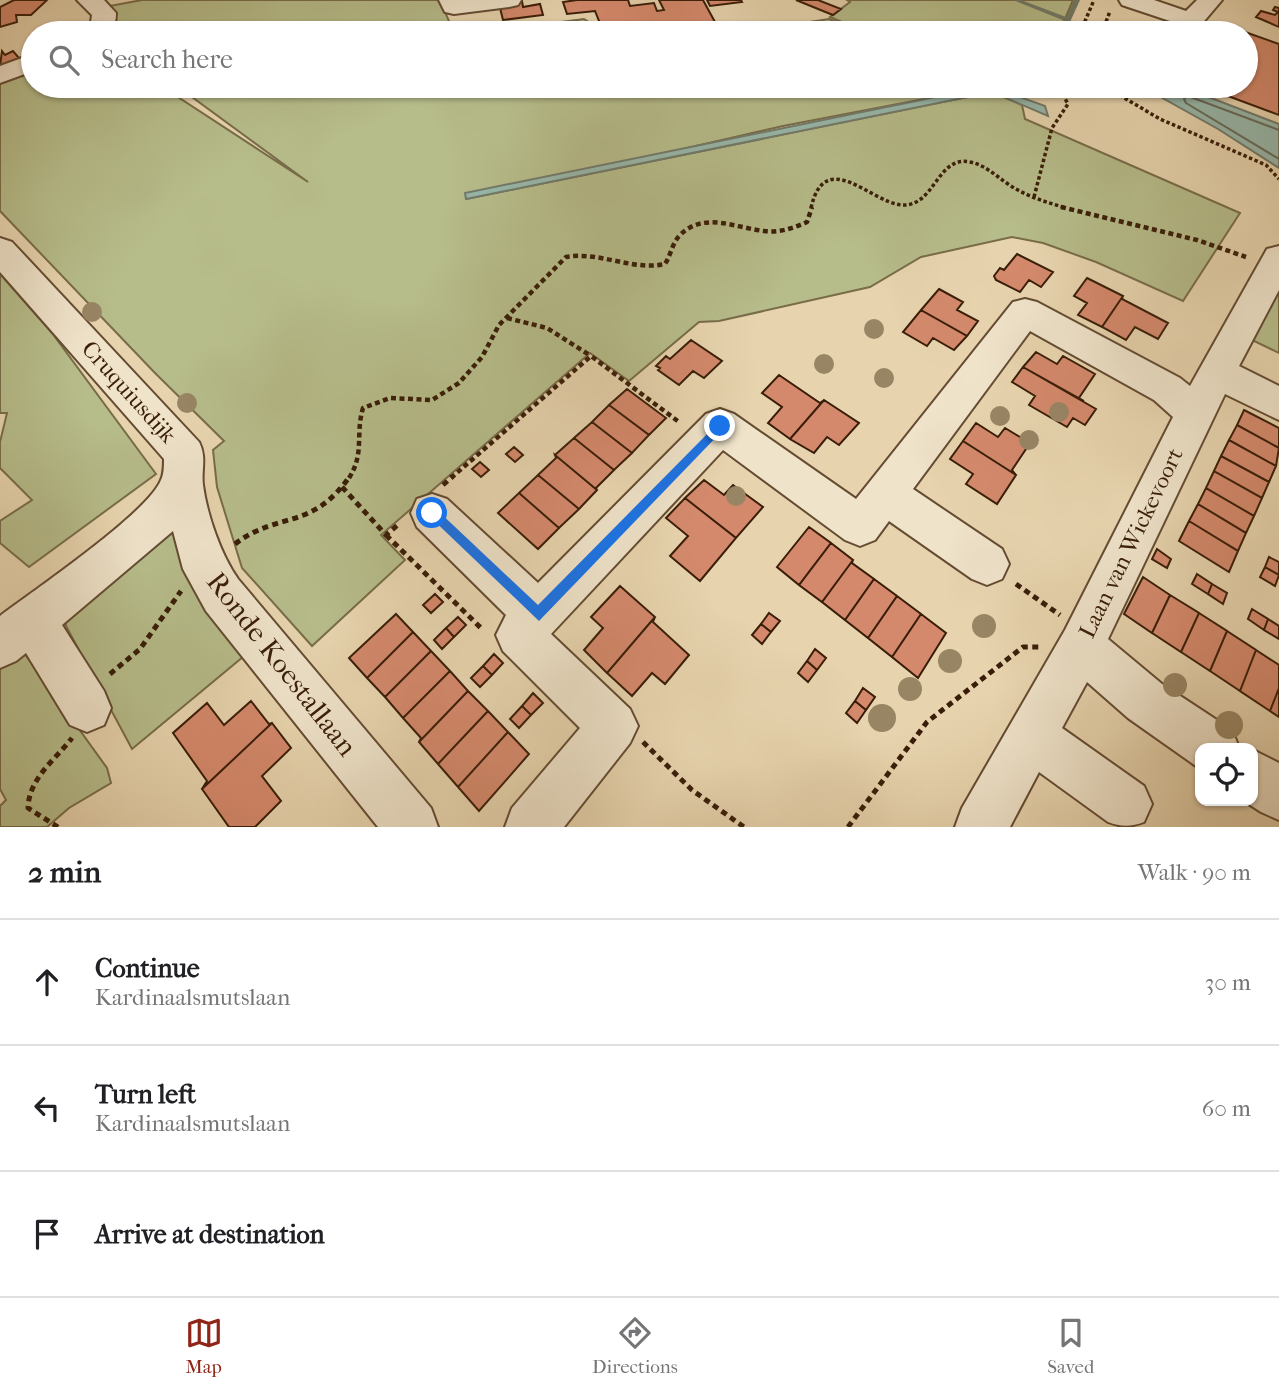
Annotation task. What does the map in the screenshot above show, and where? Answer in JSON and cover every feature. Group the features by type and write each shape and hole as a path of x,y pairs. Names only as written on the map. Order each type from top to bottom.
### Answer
{"street":[{"path":"89,0 104,13 103,21"},
{"path":"451,0 454,6 509,0"},
{"path":"1131,0 1191,21 1210,0"},
{"path":"0,75 21,67"},
{"name":"Cruquiusdijk","path":"0,250 186,454 182,484"},
{"name":"Laan van Wickevoort","path":"981,827 1084,639 1195,413 1276,263"},
{"path":"529,625 720,426 860,526 1024,312 1167,389 1195,413"},
{"path":"1217,372 1279,404"},
{"path":"86,708 16,633 132,541 166,510 182,484"},
{"name":"Ronde Koestallaan","path":"182,484 205,569 222,595 412,827"},
{"path":"885,494 987,564"},
{"path":"423,509 529,625 613,726 531,827"},
{"path":"1084,639 1145,701 1207,743"},
{"path":"1031,736 1126,804"},
{"path":"1258,779 1279,794"}],"path":[{"path":"1085,21 1094,0"},
{"path":"1106,21 1114,0"},
{"path":"1034,197 1052,128 1068,104 1065,98"},
{"path":"1124,98 1160,119 1266,165 1279,179"},
{"path":"58,827 28,808 27,799 41,774 69,742 94,689 139,649 183,589 244,537 263,527 317,510 342,487 357,465 362,450 357,434 363,408 390,398 432,400 459,383 482,357 490,339 507,318 566,257 580,253 653,268 665,264 679,236 690,227 709,221 767,231 794,228 807,222 816,193 821,186 834,180 850,181 879,199 893,204 912,205 925,200 936,181 950,167 960,161 971,161 1015,189 1034,197 1077,211 1197,240 1276,263"},
{"path":"507,318 547,328 591,356 706,441"},
{"path":"386,535 423,509 591,356"},
{"path":"342,487 386,535 500,647 529,625"},
{"path":"987,564 1084,639"},
{"path":"848,827 928,722 1023,647 1084,639"},
{"path":"613,726 628,728 692,790 744,827"}],"green space":[{"path":"142,0 440,0 449,21 103,21 104,7"},
{"path":"847,0 1073,0 1064,21 840,21 830,17 850,2"},
{"path":"21,71 21,98 179,98 308,182 193,98 929,98 783,126 466,199 963,98 1006,98 1022,105 1025,119 1240,213 1183,301 1096,262 1043,243 1012,237 921,257 870,287 719,321 699,322 629,381 590,353 381,535 405,560 312,646 242,568 217,487 213,450 224,441 0,211 0,79"},
{"path":"0,274 52,333 156,474 29,567 0,543 0,521 32,500 0,468 0,442 7,413 0,413"},
{"path":"1279,286 1279,353 1250,339"},
{"path":"175,518 197,595 244,656 132,749 65,620"},
{"path":"20,647 107,768 111,783 69,808 47,827 0,827 0,806 6,800 0,789 0,662"}],"water":[{"path":"931,98 963,98 466,199 465,193"},
{"path":"1006,98 1023,98 1045,106 1048,116"},
{"path":"1162,98 1211,98 1279,124 1279,168"}],"building":[{"path":"14,0 47,0 31,15 16,15 17,22 0,27 0,7"},
{"path":"628,0 630,6 654,3 657,11 664,10 659,0 703,0 714,21 599,21 595,11 567,14 563,2"},
{"path":"707,0 741,0 742,2 710,6"},
{"path":"796,0 818,0 841,9 833,15"},
{"path":"522,1 523,7 540,4 543,15 503,20 499,4"},
{"path":"1275,7 1279,8 1279,27 1256,17 1261,11 1275,15 1278,12 1273,10"},
{"path":"1258,37 1279,44 1279,115 1233,98 1258,98"},
{"path":"2,51 5,55 13,51 19,58 0,66"},
{"path":"1017,254 1053,272 1041,287 1029,280 1020,292 996,280 994,276 1000,268 1004,270"},
{"path":"1087,278 1123,296 1102,327 1078,315 1087,303 1074,296"},
{"path":"939,289 963,302 957,310 978,321 967,336 921,310"},
{"path":"1123,296 1122,299 1168,323 1158,339 1135,327 1126,340 1102,327"},
{"path":"921,310 967,336 954,350 933,338 927,346 903,332"},
{"path":"691,340 722,361 704,378 693,371 679,385 656,366 666,356 670,359"},
{"path":"1036,352 1057,364 1063,356 1095,374 1079,398 1084,401 1023,367"},
{"path":"1023,367 1096,409 1085,425 1073,418 1067,427 1029,405 1035,396 1012,382"},
{"path":"779,375 820,403 824,400 790,439 768,423 782,407 762,393"},
{"path":"627,389 666,418 649,435 609,405"},
{"path":"824,400 859,423 839,445 827,437 814,453 790,439"},
{"path":"609,405 649,435 632,453 592,422"},
{"path":"1244,410 1279,428 1279,448 1237,425"},
{"path":"592,422 632,453 614,470 574,438"},
{"path":"976,423 998,437 1005,428 1030,443 1012,470 1016,475 963,441"},
{"path":"1237,425 1279,448 1276,466 1229,440"},
{"path":"574,438 614,470 597,490 555,455"},
{"path":"1229,440 1276,466 1269,482 1221,456"},
{"path":"963,441 1016,475 997,504 966,484 973,474 950,459"},
{"path":"514,447 523,455 515,462 506,454"},
{"path":"555,455 597,490 579,509 538,475 556,458"},
{"path":"1221,456 1269,482 1262,498 1214,471"},
{"path":"480,462 489,470 481,477 472,469"},
{"path":"1214,471 1262,498 1254,516 1206,488"},
{"path":"538,475 579,509 559,528 519,493"},
{"path":"704,480 724,495 733,485 763,507 736,538 685,498"},
{"path":"1206,488 1254,516 1246,533 1198,504"},
{"path":"519,493 559,528 538,549 498,513"},
{"path":"685,498 736,538 700,581 670,556 688,536 666,518"},
{"path":"1198,504 1246,533 1238,551 1189,521"},
{"path":"1189,521 1238,551 1229,572 1179,541"},
{"path":"809,527 831,543 799,585 777,567"},
{"path":"831,543 853,560 822,602 799,585"},
{"path":"1157,549 1171,559 1167,568 1152,559"},
{"path":"1269,557 1279,562 1279,575 1265,567"},
{"path":"853,560 852,563 874,579 845,620 822,602"},
{"path":"1265,567 1279,575 1275,586 1260,577"},
{"path":"1197,574 1212,584 1208,594 1192,584"},
{"path":"1143,577 1170,595 1152,633 1124,614"},
{"path":"874,579 897,596 868,638 845,620"},
{"path":"1212,584 1227,593 1223,604 1208,594"},
{"path":"620,586 655,617 607,673 584,650 603,628 591,617"},
{"path":"435,594 443,602 431,613 423,605"},
{"path":"1170,595 1199,613 1181,652 1152,633"},
{"path":"897,596 921,614 892,657 868,638"},
{"path":"1252,609 1268,619 1264,630 1248,619"},
{"path":"769,613 780,621 771,632 761,624"},
{"path":"1199,613 1227,631 1210,671 1181,652"},
{"path":"396,614 413,632 367,678 349,658"},
{"path":"921,614 946,633 918,678 892,657"},
{"path":"458,617 466,625 454,637 446,628"},
{"path":"655,617 653,622 689,655 665,684 652,673 632,696 607,673"},
{"path":"1268,619 1279,626 1279,639 1264,630"},
{"path":"761,624 771,632 762,644 752,635"},
{"path":"446,628 454,637 442,649 434,640"},
{"path":"1227,631 1256,650 1240,691 1210,671"},
{"path":"413,632 431,651 385,697 367,678"},
{"path":"815,649 826,658 817,670 807,661"},
{"path":"1256,650 1279,665 1279,688 1270,711 1240,691"},
{"path":"431,651 450,671 403,718 385,697"},
{"path":"494,654 503,663 492,675 483,666"},
{"path":"807,661 817,670 808,682 798,673"},
{"path":"483,666 492,675 480,687 471,678"},
{"path":"450,671 468,691 419,742 421,738 403,718"},
{"path":"863,688 875,697 866,710 855,701"},
{"path":"1279,688 1279,717 1270,711"},
{"path":"468,691 488,711 438,764 419,742"},
{"path":"533,693 543,703 531,715 522,706"},
{"path":"251,701 269,724 272,723 202,789 207,781 173,733 207,703 224,725"},
{"path":"855,701 866,710 857,723 846,713"},
{"path":"522,706 531,715 519,728 510,719"},
{"path":"488,711 508,732 458,787 438,764"},
{"path":"272,723 291,748 262,776 281,801 255,827 229,827 202,789"},
{"path":"508,732 529,754 479,811 458,787"}],"waterway":[{"path":"1016,0 1068,20"},
{"path":"1068,20 1077,0"}],"route":[{"path":"432,513 539,615 720,426"}]}
